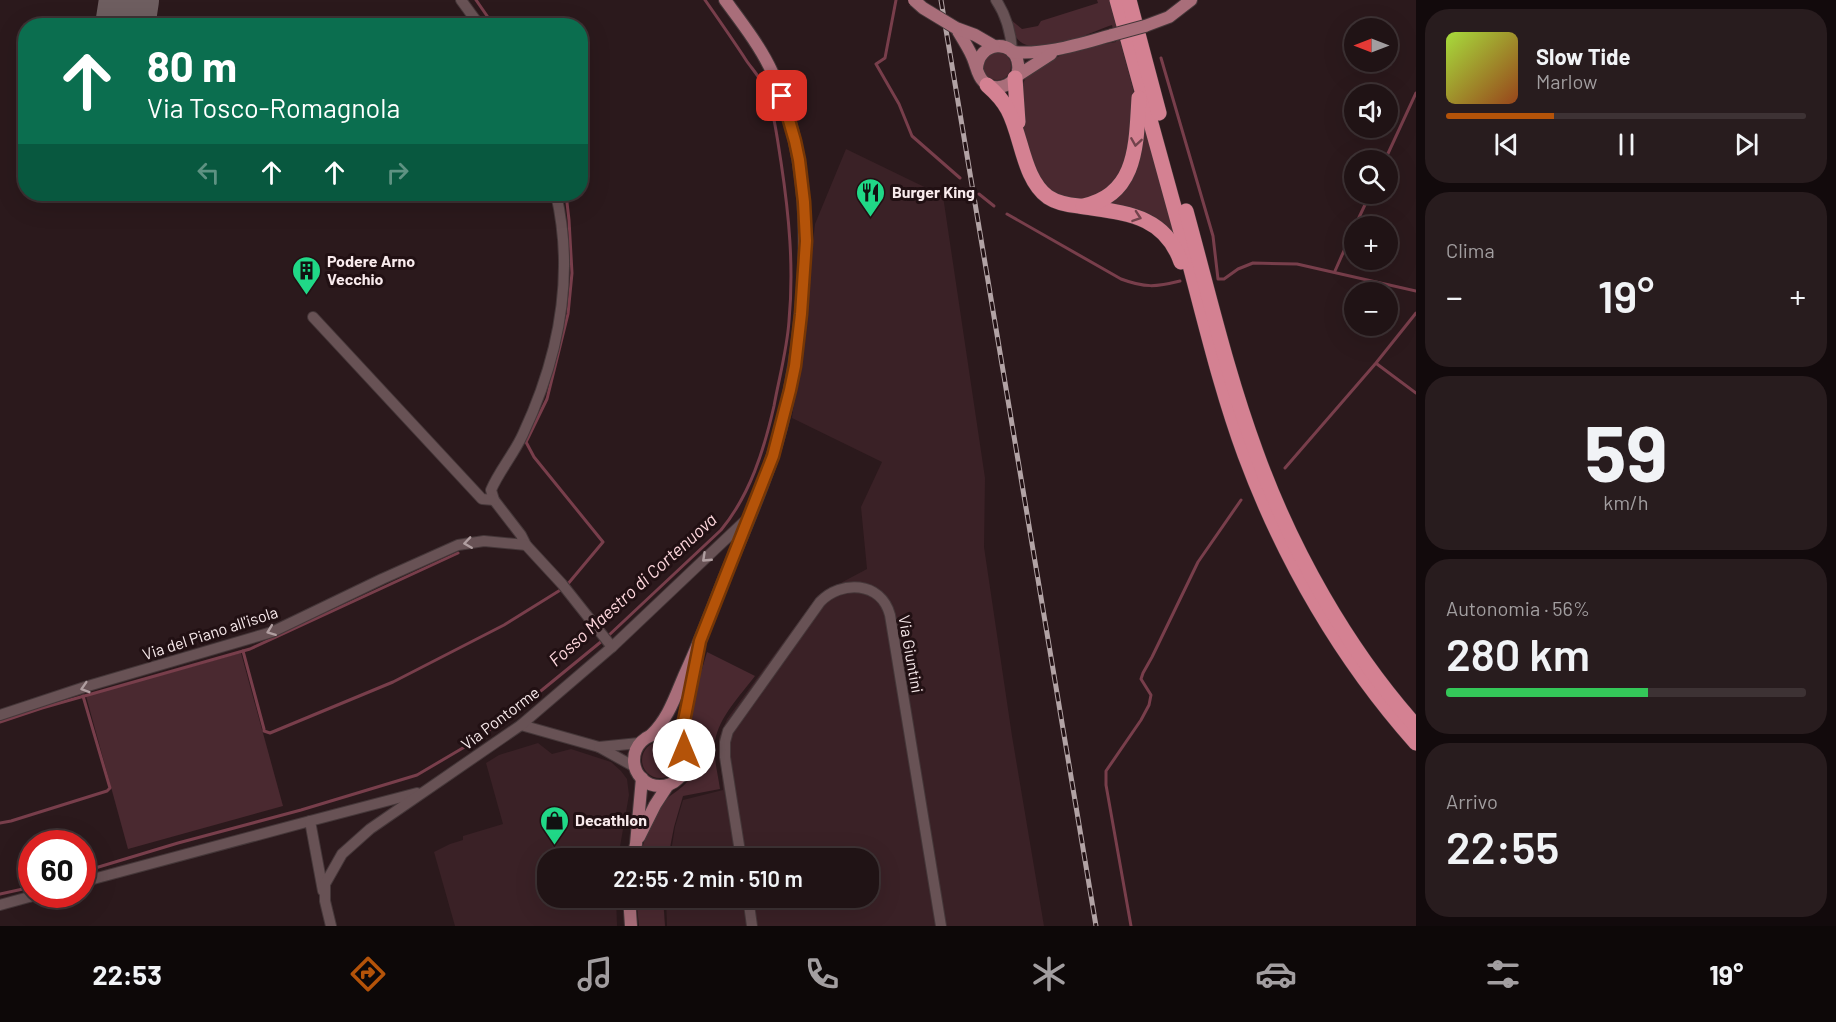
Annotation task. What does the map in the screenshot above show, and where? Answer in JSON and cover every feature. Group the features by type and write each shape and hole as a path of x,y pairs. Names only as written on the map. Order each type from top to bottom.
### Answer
{"highway":[{"path":"1118,0 1200,302 1245,456 1275,526 1307,589 1348,656 1416,743"},
{"path":"1129,0 1227,361 1262,469 1299,549 1341,624 1386,689 1416,726"},
{"path":"1016,77 1016,104 1021,143"},
{"path":"1080,207 1105,199 1118,188 1125,177 1132,160 1137,136 1140,84"},
{"path":"987,85 1008,109 1033,179 1042,192 1058,203 1136,216 1159,228 1176,248 1184,271 1200,302"}],"main road":[{"path":"700,641 684,721 685,767 676,781 668,785 652,784 642,778 635,767 634,757 639,743 658,728 668,713 700,641 773,456 790,390 801,314 806,241 804,202 793,131 782,96 760,50 725,0"},
{"path":"914,0 923,9 956,28 1012,52 1060,49 1145,26 1169,16 1191,0"},
{"path":"956,28 981,79 987,85 995,87 1010,84 1038,60 1060,49"},
{"path":"977,69 981,55 987,49 995,46"},
{"path":"1012,52 1018,63 1016,77"},
{"path":"651,735 665,734 673,737 684,750"},
{"path":"635,848 642,778"},
{"path":"636,844 655,805 668,785"},
{"path":"629,908 630,926"}],"street":[{"path":"461,0 474,18"},
{"path":"996,0 1007,23 1012,52"},
{"path":"995,46 1001,39 1007,23"},
{"path":"557,201 564,260 562,297 553,354 544,386 515,452 491,490 494,500 526,545 562,584 607,641"},
{"path":"313,317 482,499 494,500"},
{"name":"Via Pontorme","path":"331,926 325,901 325,884 342,854 370,829 521,725 607,641 749,518"},
{"name":"Via del Piano all'isola","path":"0,715 272,632 458,545 484,541 526,545"},
{"name":"Via Giuntini","path":"739,848 724,757 724,742 728,731 819,602 831,592 838,590 853,587 866,589 880,596 890,615 941,926"},
{"path":"521,725 599,747 635,767"},
{"path":"599,747 639,743"},
{"path":"96,878 426,790"},
{"path":"310,821 325,901"},
{"path":"0,905 18,900"},
{"path":"750,908 752,926"}],"shaded area":[{"path":"107,0 152,0 149,18 104,18"},
{"path":"1097,0 1109,0 1134,92 1135,117 1121,179 1095,200 1072,199 1051,191 1043,183 1036,170 1025,136 1022,117 1023,86 1027,76 1044,63 1081,49 1116,42 1112,25 1062,43 1035,47 1024,44 1016,37 1010,19 1022,29 1038,26 1041,21 1098,3"},
{"path":"997,52 1007,56 1011,66 1007,76 997,80 987,76 983,66 987,56"},
{"path":"1145,124 1178,240 1105,204"},
{"path":"846,149 943,196 985,478 984,547 1012,736 1044,926 667,926 666,908 879,908 879,848 672,848 683,800 723,790 719,738 727,719 818,595 867,569 861,507 882,462 792,418 815,224"},
{"path":"707,652 755,676 731,707 717,732 715,753 720,789 683,796 670,848 642,848 659,809 688,781 694,770 690,717"},
{"path":"241,653 283,806 128,849 86,696"},
{"path":"660,742 673,747 678,760 673,773 660,778 647,773 642,760 647,747"},
{"path":"538,743 552,754 571,749 611,762 627,779 629,795 620,848 537,848 537,908 616,908 617,926 455,926 434,852 463,840 463,836 503,824 486,763 499,755"},
{"path":"637,908 664,908 665,926 639,926"}],"waterway":[{"path":"476,0 488,18"},
{"name":"Fosso Maestro di Cortenuova","path":"96,868 417,775 473,742 608,636 721,530 731,516 755,471 774,406 788,332 791,281 790,241 778,143 767,96 760,80 705,0"},
{"path":"896,0 885,58 876,64 899,104 912,136 960,178"},
{"path":"1161,58 1213,236 1218,279 1224,279 1238,269 1253,263 1297,264 1416,291"},
{"path":"1390,150 1416,93"},
{"path":"979,194 994,206"},
{"path":"567,201 572,273 568,314 547,399 526,442 534,457 603,542 567,585"},
{"path":"1360,216 1365,204"},
{"path":"1007,214 1121,279 1151,286 1180,281"},
{"path":"1335,271 1344,251"},
{"path":"1285,468 1416,313"},
{"path":"1377,364 1416,393"},
{"path":"1131,926 1106,785 1106,771 1149,705 1151,695 1141,679 1143,673 1198,562 1241,500"},
{"path":"0,722 250,649 458,553"},
{"path":"243,651 264,731 270,733 393,682 504,625 562,589"},
{"path":"0,823 107,791 110,788 83,696"},
{"name":"Fosso Maestro di Cortenuova","path":"0,894 18,890"}],"runway":[{"path":"126,18 129,0"}],"railway":[{"path":"941,0 1096,926"}],"place":[{"name":"Burger King","path":"871,218"},
{"name":"Podere Arno Vecchio","path":"306,296"},
{"name":"Decathlon","path":"554,846"}],"route":[{"path":"684,750 684,721 700,641 773,456 795,366 806,241 799,160 782,96"}]}
